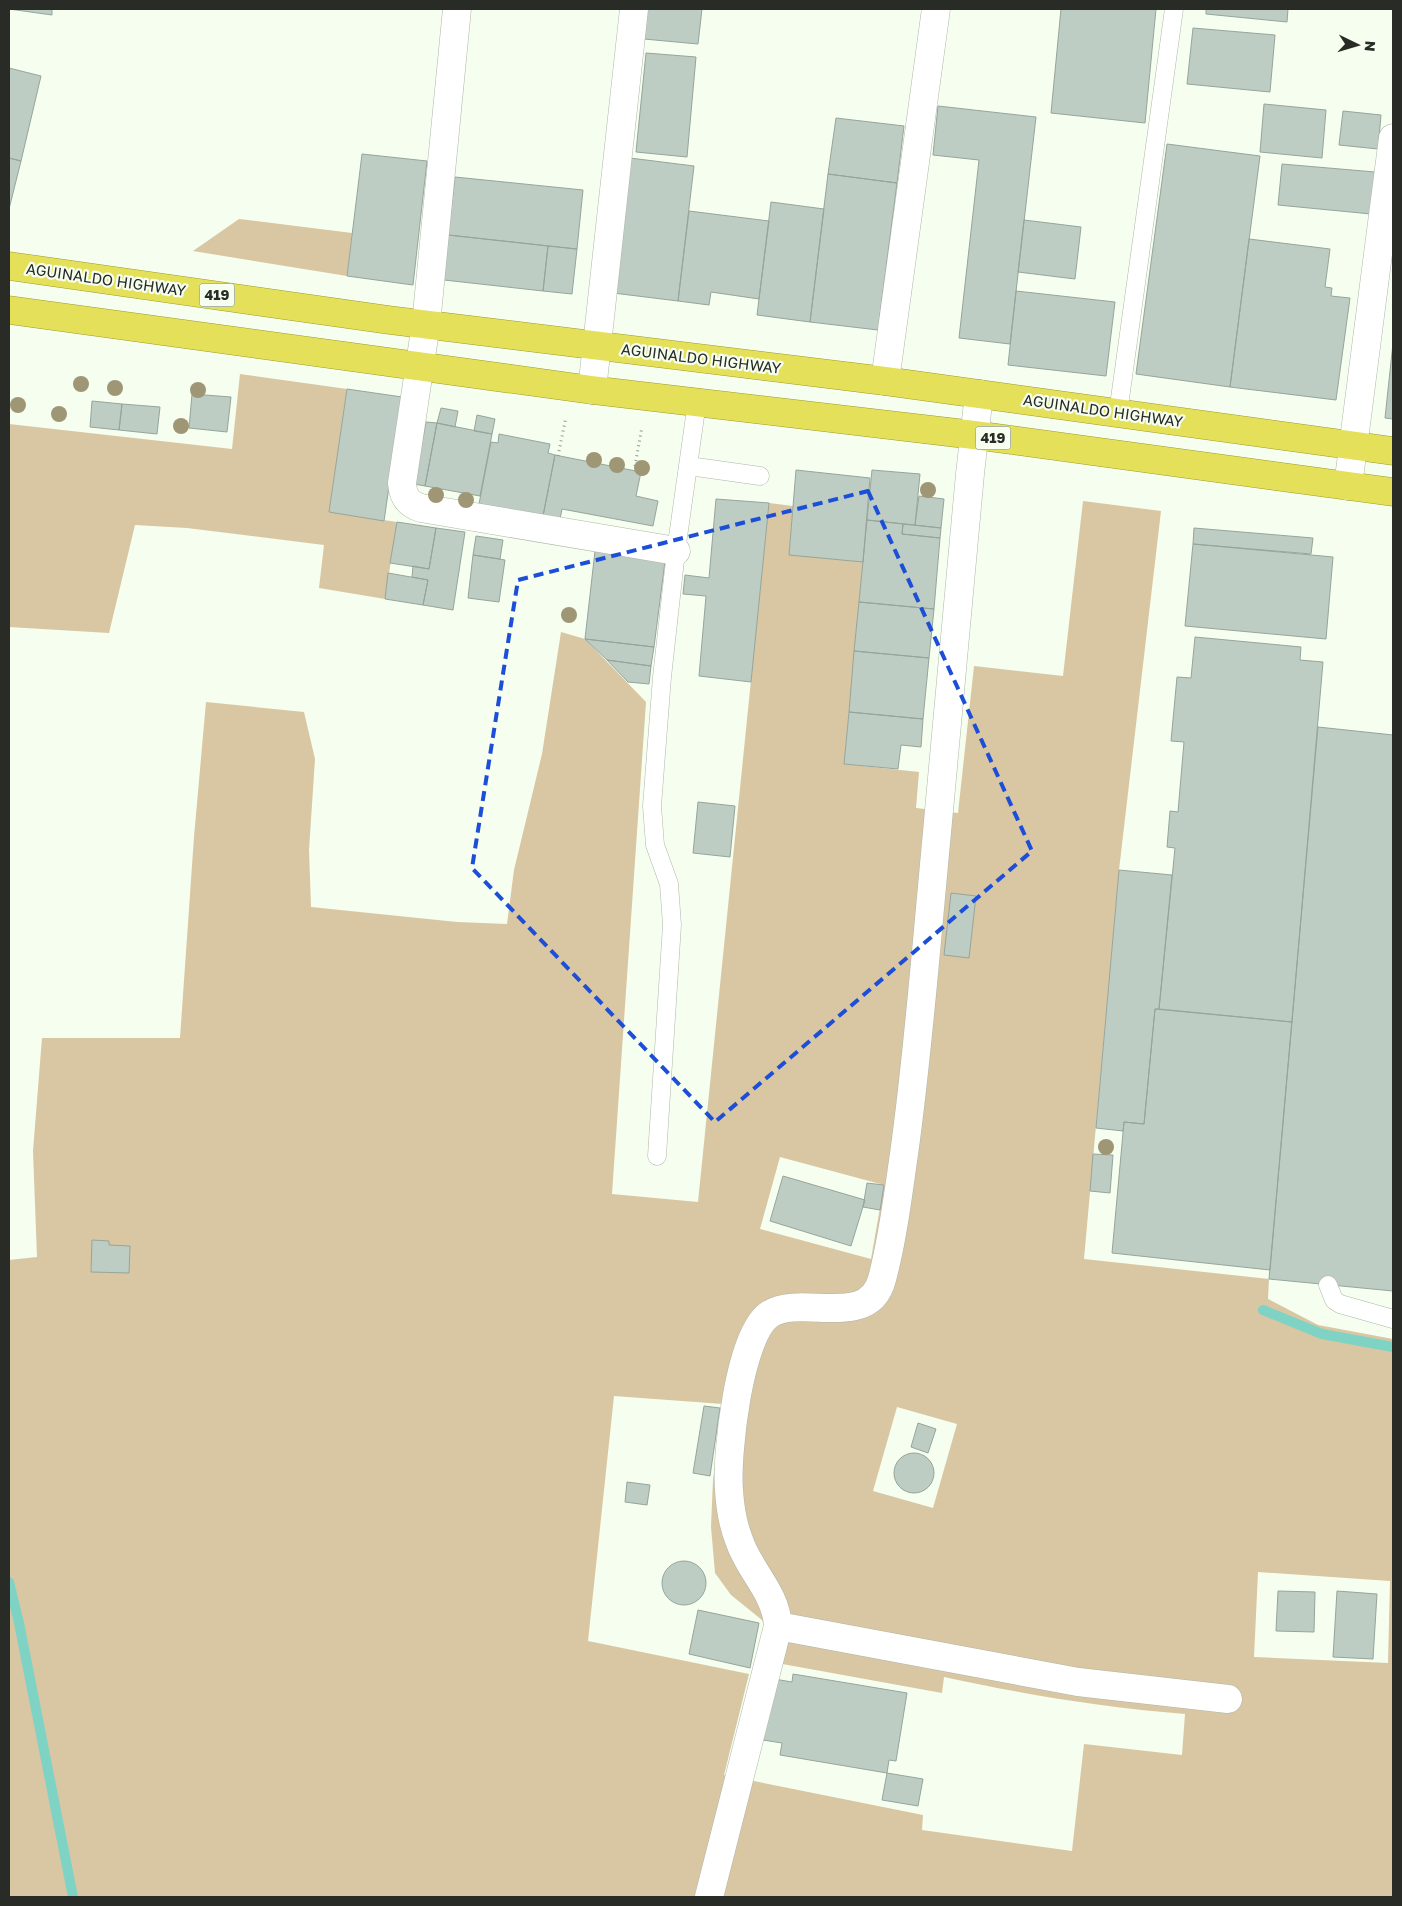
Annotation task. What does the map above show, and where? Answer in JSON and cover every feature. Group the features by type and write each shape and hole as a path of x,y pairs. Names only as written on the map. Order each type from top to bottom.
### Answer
{"highway":[{"name":"AGUINALDO HIGHWAY","path":"9,266 426,324 885,381 1393,451"},
{"name":"419","path":"9,310 592,390 974,435 1393,492"}],"street":[{"path":"456,9 426,324 402,483 406,500 413,506 676,551"},
{"path":"592,390 634,9"},
{"path":"885,381 936,9"},
{"path":"1348,486 1393,138"},
{"path":"710,1897 778,1626 777,1613 770,1594 747,1562 732,1518 729,1490 729,1458 739,1384 751,1342 768,1314 784,1309 861,1305 875,1297 882,1283 901,1177 918,1042 979,394"},
{"path":"778,1626 1078,1682 1228,1699"}],"lane":[{"path":"1118,413 1174,9"},
{"path":"657,1156 672,924 668,884 655,845 652,806 658,709 676,551 698,402"},
{"path":"688,466 760,476"},
{"path":"1328,1285 1334,1300 1340,1304 1393,1319"}],"path":[{"path":"558,456 567,412"},
{"path":"635,466 643,423"}],"highlighted area":[{"path":"868,491 1032,851 715,1122 472,868 518,580"}],"shaded area":[{"path":"239,219 352,233 347,276 193,251"},
{"path":"240,374 347,389 329,512 397,522 385,599 319,588 324,545 187,528 135,525 109,633 9,627 9,424 232,449"},
{"path":"1083,501 1161,511 1119,870 1084,1259 1269,1279 1268,1299 1318,1325 1393,1339 1393,1897 9,1897 9,1260 37,1257 33,1151 42,1038 180,1038 194,837 206,702 304,712 315,759 309,850 311,907 457,922 507,924 514,870 542,754 561,632 585,639 646,702 612,1194 698,1202 769,503 793,506 789,554 863,562 844,764 919,772 916,808 958,813 974,666 1063,676","holes":["780,1157 884,1185 871,1259 760,1229","614,1396 723,1404 713,1480 711,1527 715,1573 731,1595 762,1620 777,1663 942,1693 944,1677 1064,1700 1185,1714 1182,1755 1084,1744 1072,1851 922,1830 923,1815 724,1775 749,1674 588,1641","897,1407 957,1424 933,1508 873,1491","1258,1572 1390,1581 1388,1663 1254,1657"]}],"building":[{"path":"9,9 52,9 52,15"},
{"path":"646,9 702,9 698,44 644,39"},
{"path":"1061,9 1156,9 1145,123 1051,113"},
{"path":"1206,9 1288,9 1287,22 1206,14"},
{"path":"1193,28 1275,35 1270,92 1187,84"},
{"path":"646,53 696,57 687,157 636,152"},
{"path":"9,68 41,76 21,161 9,158"},
{"path":"1264,104 1326,110 1322,158 1260,152"},
{"path":"938,106 1036,117 1010,344 959,338 979,160 933,155"},
{"path":"1343,111 1381,115 1378,149 1339,145"},
{"path":"836,118 904,126 897,183 828,174"},
{"path":"1167,144 1260,156 1230,387 1136,374"},
{"path":"362,154 427,161 413,285 347,276"},
{"path":"9,158 21,161 9,209"},
{"path":"630,158 694,166 678,301 613,293"},
{"path":"1282,164 1375,172 1371,214 1278,205"},
{"path":"828,174 897,183 878,330 810,322"},
{"path":"455,177 583,190 577,249 448,235"},
{"path":"771,202 824,209 810,322 757,315"},
{"path":"689,211 769,221 759,299 711,292 709,305 678,301"},
{"path":"1024,220 1081,227 1075,279 1018,272"},
{"path":"448,235 548,246 543,291 444,280"},
{"path":"1249,239 1330,249 1325,287 1332,288 1331,296 1350,298 1336,400 1230,387"},
{"path":"548,246 577,249 572,294 543,291"},
{"path":"1016,291 1115,302 1106,376 1008,365"},
{"path":"1393,343 1393,419 1385,418"},
{"path":"347,389 402,397 384,521 329,512"},
{"path":"192,394 231,397 227,432 189,428"},
{"path":"92,401 122,404 119,430 90,427"},
{"path":"122,404 160,407 157,434 119,430"},
{"path":"441,408 458,411 455,427 437,423"},
{"path":"477,415 495,419 492,434 474,431"},
{"path":"426,422 437,423 425,486 414,484"},
{"path":"437,423 492,434 480,496 425,486"},
{"path":"499,434 550,444 548,453 555,455 543,516 479,504 491,442 498,443"},
{"path":"555,455 641,472 636,496 658,501 653,526 562,509 560,519 543,516"},
{"path":"796,470 870,478 863,562 789,555"},
{"path":"872,470 920,474 915,525 867,520"},
{"path":"919,496 944,499 941,528 915,525"},
{"path":"716,499 769,503 751,682 699,676 706,596 683,594 685,575 709,578"},
{"path":"867,520 903,524 902,534 940,538 934,609 859,602"},
{"path":"397,522 436,528 429,569 390,563"},
{"path":"903,524 941,528 940,538 902,534"},
{"path":"436,528 465,532 453,610 423,605 428,580 412,577 413,566 429,569"},
{"path":"1194,528 1313,538 1311,554 1193,544"},
{"path":"476,536 503,540 500,559 473,555"},
{"path":"1193,544 1333,557 1326,639 1185,626"},
{"path":"595,551 665,561 654,647 585,639"},
{"path":"473,555 505,560 499,602 468,598"},
{"path":"388,573 428,580 423,605 385,599"},
{"path":"859,602 934,609 929,658 854,651"},
{"path":"1195,637 1301,647 1300,660 1323,662 1292,1022 1159,1009 1175,848 1167,847 1170,811 1178,812 1184,742 1171,741 1177,677 1191,678"},
{"path":"585,639 654,647 651,666 607,660"},
{"path":"854,651 929,658 923,719 849,712"},
{"path":"607,660 651,666 649,684 628,682"},
{"path":"849,712 923,719 921,747 901,745 898,769 844,764"},
{"path":"1318,727 1393,735 1393,1291 1269,1279"},
{"path":"698,802 735,806 730,857 693,853"},
{"path":"1119,870 1172,875 1159,1009 1155,1009 1144,1124 1124,1122 1123,1131 1096,1128"},
{"path":"951,893 976,896 969,958 944,955"},
{"path":"1155,1009 1292,1022 1270,1270 1112,1253 1124,1122 1144,1124"},
{"path":"1093,1154 1113,1155 1110,1193 1090,1191"},
{"path":"783,1176 865,1200 851,1246 770,1221"},
{"path":"867,1183 884,1185 880,1210 863,1207"},
{"path":"92,1240 109,1241 109,1245 130,1246 129,1273 91,1272"},
{"path":"704,1406 720,1408 710,1476 693,1473"},
{"path":"918,1423 936,1429 928,1453 911,1447"},
{"path":"918,1453 925,1456 931,1462 934,1473 933,1481 925,1490 918,1493 910,1493 903,1490 895,1481 894,1469 897,1462 906,1454"},
{"path":"627,1482 650,1485 647,1505 625,1502"},
{"path":"688,1561 700,1567 705,1575 705,1591 700,1599 692,1604 680,1605 668,1599 663,1591 662,1579 668,1567 676,1562"},
{"path":"1278,1591 1315,1592 1314,1632 1276,1631"},
{"path":"1337,1591 1377,1594 1373,1659 1333,1657"},
{"path":"698,1610 759,1623 750,1668 689,1654"},
{"path":"793,1674 907,1693 896,1761 889,1760 887,1773 780,1755 782,1743 763,1740 774,1679 792,1682"},
{"path":"887,1773 923,1779 918,1806 882,1800"}],"waterway":[{"path":"1263,1310 1322,1334 1393,1347"},
{"path":"9,1582 19,1623 73,1897"}]}
